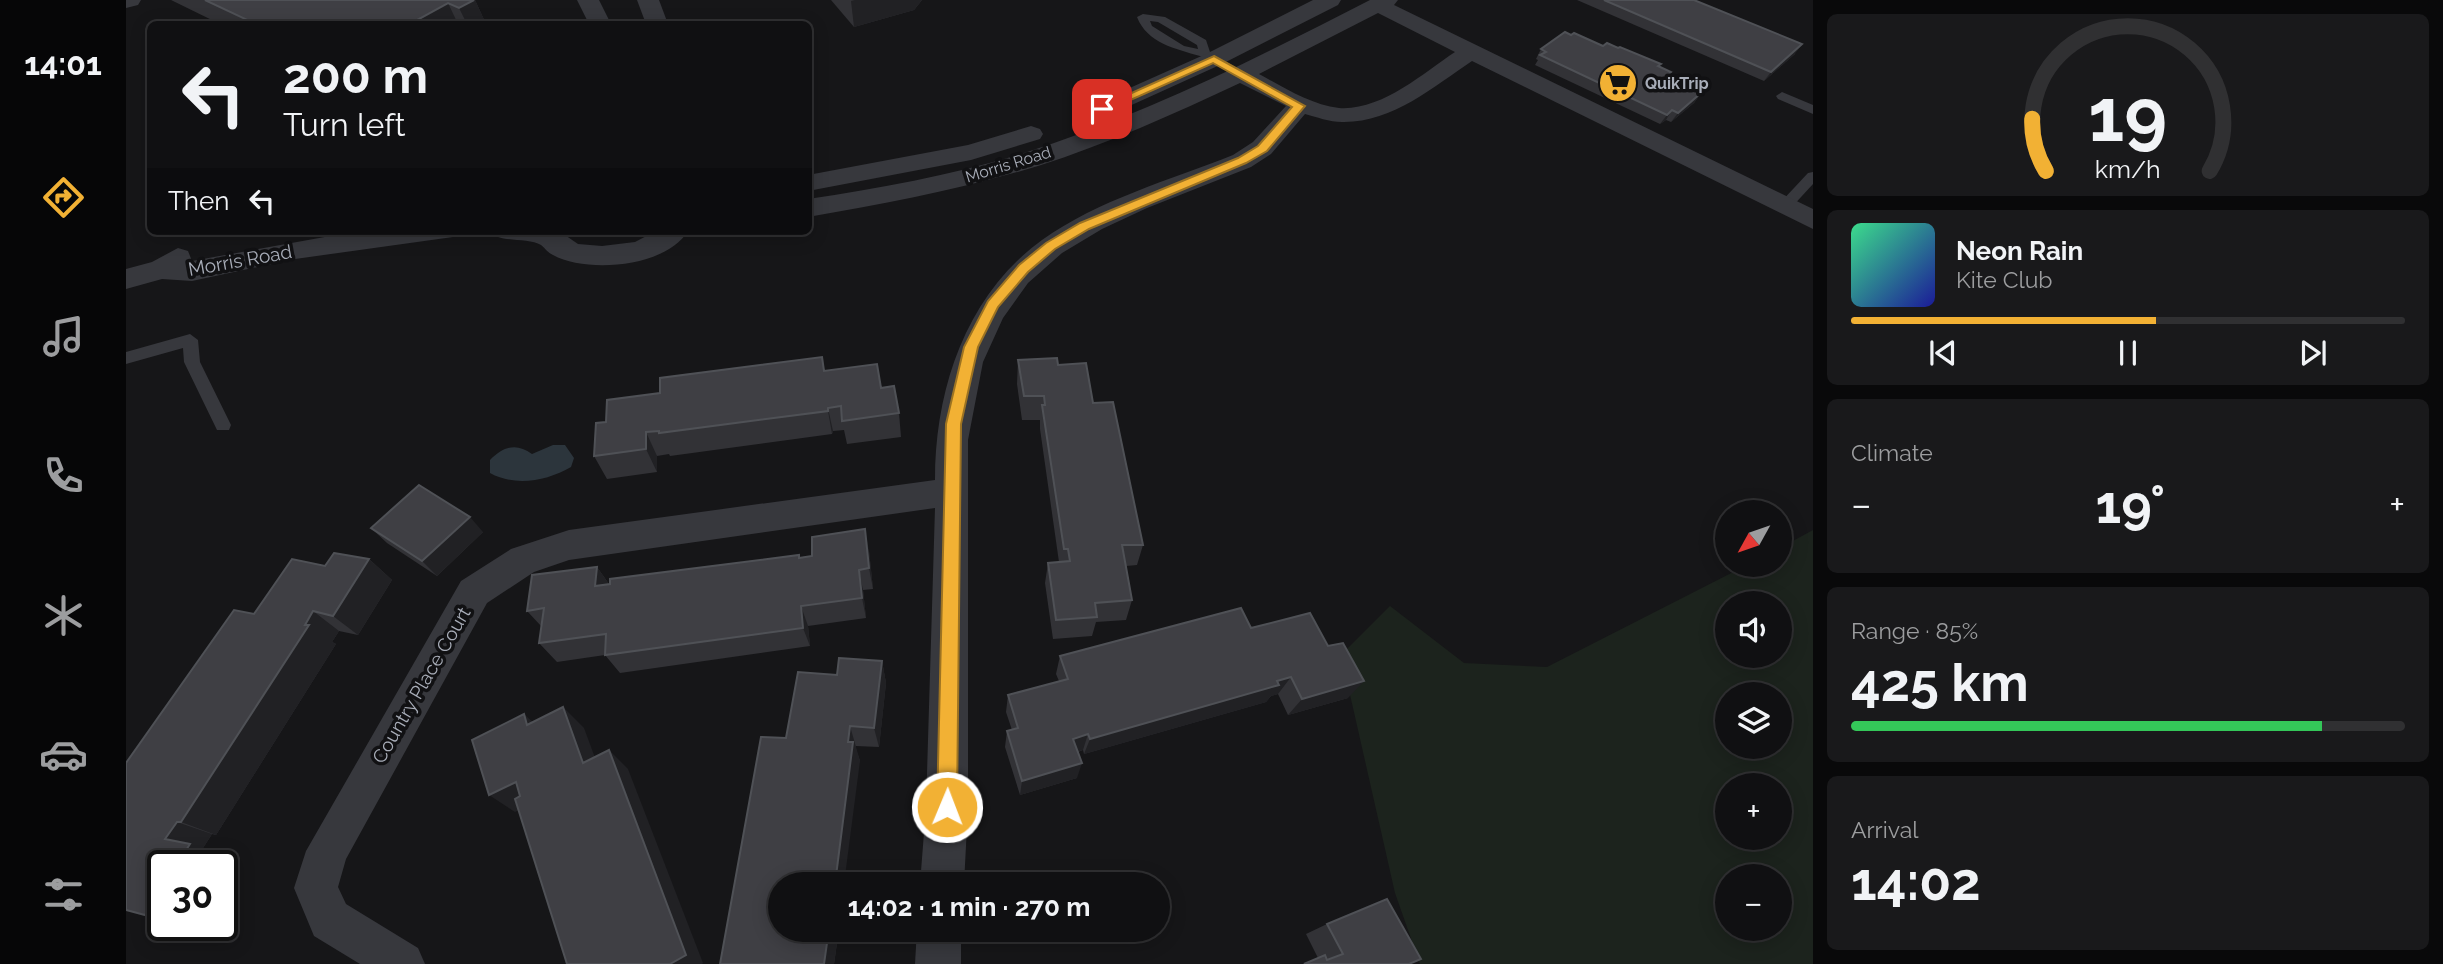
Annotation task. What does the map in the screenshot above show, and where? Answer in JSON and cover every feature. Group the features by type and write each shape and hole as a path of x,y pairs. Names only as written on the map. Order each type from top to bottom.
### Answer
{"street":[{"path":"588,0 598,21"},
{"path":"648,0 656,21"},
{"path":"1089,114 1128,99 1330,0"},
{"path":"1383,2 1470,52 1813,220"},
{"name":"Morris Road","path":"812,207 977,175 1069,145 1243,75 1383,2"},
{"path":"1243,75 1299,106 1335,117 1356,117 1376,112 1470,52"},
{"path":"943,872 947,807 953,424 971,347 993,304 1024,268 1050,246 1084,226 1242,161 1262,148 1299,106"},
{"name":"Morris Road","path":"812,182 971,152 1063,124"},
{"path":"812,173 857,175"},
{"name":"Morris Road","path":"126,279 162,269 192,250 256,235"},
{"name":"Morris Road","path":"162,269 192,271 295,250 393,235"},
{"path":"548,235 559,246 576,253 597,256 620,255 642,249 667,235"},
{"name":"Country Place Court","path":"402,964 330,920 316,888 327,851 474,592 523,560 569,545 952,492"},
{"path":"937,964 938,942"}],"lane":[{"path":"1210,57 1202,43 1161,19 1143,17 1147,28 1185,52 1210,57 1243,75"},
{"path":"1782,96 1813,110"},
{"path":"1785,206 1813,176"},
{"path":"126,358 190,340 192,362 223,425"}],"shaded area":[{"path":"553,445 565,445 574,458 571,467 552,476 520,481 490,473 490,460 505,449 521,448 532,454"},
{"path":"1813,530 1813,964 1420,964 1395,893 1341,655 1390,606 1464,663 1547,667 1722,578 1792,578 1792,541"}],"building":[{"path":"205,0 474,0 459,8 448,3 415,21 250,21"},
{"name":"QuikTrip","path":"1604,0 1694,0 1802,44 1771,72"},
{"name":"QuikTrip","path":"1565,32 1571,35 1574,33 1603,46 1607,43 1620,47 1661,64 1658,66 1671,72 1668,75 1700,89 1697,91 1701,93 1678,113 1672,110 1667,115 1540,55 1546,52 1541,49"},
{"path":"822,357 824,371 877,364 881,388 894,386 899,413 842,421 841,406 828,408 828,411 659,433 646,432 646,449 594,456 596,423 606,422 607,400 660,393 660,378"},
{"path":"1057,358 1058,365 1086,363 1093,403 1113,402 1143,545 1122,545 1132,600 1095,603 1097,617 1056,620 1048,563 1070,561 1068,549 1064,549 1042,405 1045,405 1044,396 1024,396 1018,360"},
{"path":"419,485 470,517 422,561 371,528"},
{"path":"865,529 869,568 859,570 862,598 801,606 803,628 605,655 606,634 539,643 544,608 527,611 532,575 597,567 595,586 610,584 610,579 799,555 799,558 812,556 812,537"},
{"path":"334,553 369,559 333,616 313,611 305,625 309,625 181,822 177,822 165,839 190,844 186,850 147,850 145,915 126,910 126,763 234,610 254,614 292,559 325,566"},
{"path":"1241,608 1251,628 1310,613 1328,646 1343,643 1364,681 1302,699 1291,677 1277,681 1279,685 1090,739 1088,734 1073,739 1082,763 1022,781 1007,731 1018,728 1008,695 1068,679 1060,656"},
{"path":"839,658 882,661 874,728 850,726 848,742 853,742 837,872 768,872 768,942 827,942 824,964 720,964 761,737 786,738 798,672 837,675"},
{"path":"563,707 583,763 609,750 686,955 670,964 567,964 515,799 520,796 516,782 489,795 472,740 524,714 527,725"},
{"path":"1387,899 1421,959 1409,964 1304,964 1325,955 1327,960 1343,954 1327,924"}],"place":[{"name":"QuikTrip","path":"1618,83"}],"route":[{"path":"947,807 953,424 971,347 993,304 1024,268 1050,246 1084,226 1242,161 1278,133 1299,106 1214,59 1102,109"}]}
